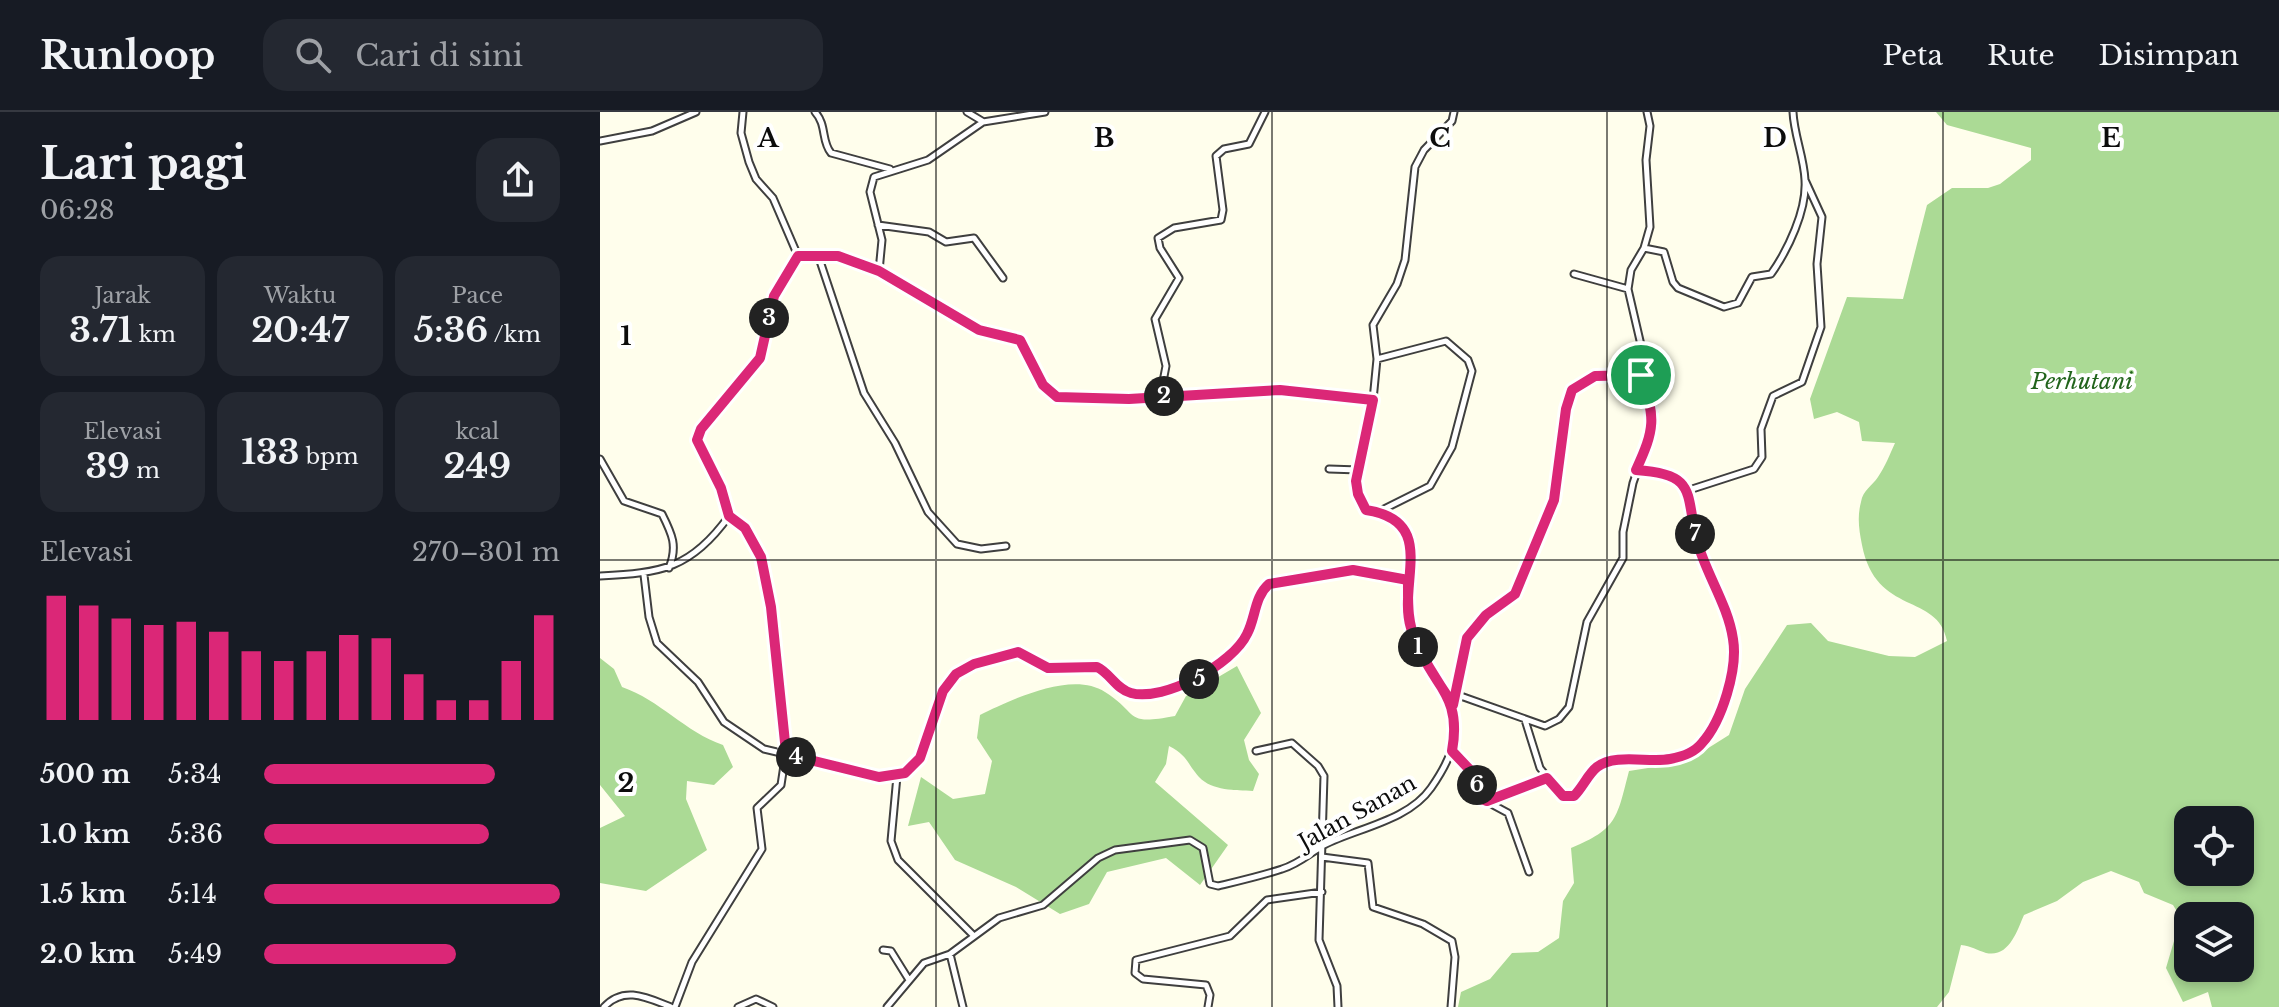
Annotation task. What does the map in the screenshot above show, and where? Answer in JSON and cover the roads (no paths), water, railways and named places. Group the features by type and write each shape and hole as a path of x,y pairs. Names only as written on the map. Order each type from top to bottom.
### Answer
{"street":[{"path":"600,141 652,131 696,112"},
{"path":"743,112 741,133 753,174 773,198 798,256"},
{"path":"815,112 823,121 826,147 831,153 892,169"},
{"path":"967,112 983,122"},
{"path":"879,271 883,250 871,202 870,184 874,177 934,157 983,122 1045,112"},
{"path":"1160,397 1166,366 1155,319 1179,278 1160,248 1158,238 1174,228 1221,220 1223,210 1216,156 1224,149 1249,144 1265,112"},
{"path":"1453,705 1417,645 1410,625 1408,580 1413,558 1409,543 1400,525 1379,511 1366,510 1356,488 1373,400 1377,359 1375,319 1397,284 1405,260 1415,167 1424,150 1452,121 1454,112"},
{"path":"1455,694 1545,726 1559,719 1569,707 1587,622 1623,558 1623,532 1636,470 1649,442 1654,418 1641,375 1641,345 1628,289 1631,270 1644,248 1650,227 1646,199 1650,126 1647,112"},
{"path":"1686,491 1754,469 1762,457 1761,429 1773,396 1798,385 1805,377 1821,327 1817,264 1822,223 1805,180 1793,112"},
{"path":"1644,248 1664,252 1673,282 1678,288 1724,307 1735,306 1750,279 1774,270 1796,222 1805,180"},
{"path":"878,225 929,232 946,242 974,238 1003,278"},
{"path":"818,255 864,393 895,443 928,512 957,544 981,549 1006,546"},
{"path":"798,256 838,256 879,271 979,330 1020,340 1043,385 1057,397 1160,397 1280,390 1373,400"},
{"path":"604,1007 622,995 638,994 673,1007 692,962 762,849 757,808 781,785 786,752 767,578 753,539 729,516 721,488 699,445 698,435 760,358 774,296 798,256"},
{"path":"1574,274 1628,289"},
{"path":"1377,359 1446,341 1468,360 1472,371 1452,447 1430,486 1379,511"},
{"path":"1529,872 1508,813 1482,799 1470,770 1452,751 1453,705 1467,638 1486,615 1515,594 1554,500 1566,409 1572,390 1595,376 1641,375"},
{"path":"600,459 624,501 662,514 676,551 669,569"},
{"path":"1329,469 1359,470"},
{"path":"1525,720 1533,754 1547,778 1563,796 1574,796 1598,766 1667,760 1686,754 1700,746 1713,728 1734,660 1733,640 1702,559 1694,528 1693,503 1681,481 1659,472 1636,470"},
{"path":"600,576 644,575 669,569 708,542 729,516"},
{"path":"644,575 649,617 660,647 698,682 724,722 764,749 879,777 897,776 920,758 949,682 974,664 1022,651 1048,668 1097,667 1120,688 1141,694 1196,680 1238,647 1249,631 1259,596 1269,584 1353,570 1408,580"},
{"path":"1256,751 1292,743 1318,766 1325,783 1319,940 1337,986 1338,1007"},
{"name":"Jalan Sanan","path":"887,1007 924,963 950,954 999,918 1043,905 1085,867 1115,850 1190,840 1203,848 1207,879 1213,887 1282,870 1424,796 1452,751"},
{"path":"897,776 891,841 898,860 974,936"},
{"path":"1487,801 1547,778"},
{"path":"1322,857 1368,863 1373,907 1423,924 1452,941 1455,957 1451,1007"},
{"path":"1208,1007 1210,995 1206,985 1143,979 1135,973 1136,960 1230,936 1267,900 1322,892"},
{"path":"883,950 891,951 909,980"},
{"path":"950,954 963,1007"},
{"path":"738,1007 761,999 773,1007"}],"park label":[{"name":"Perhutani","path":"2082,381"}]}
